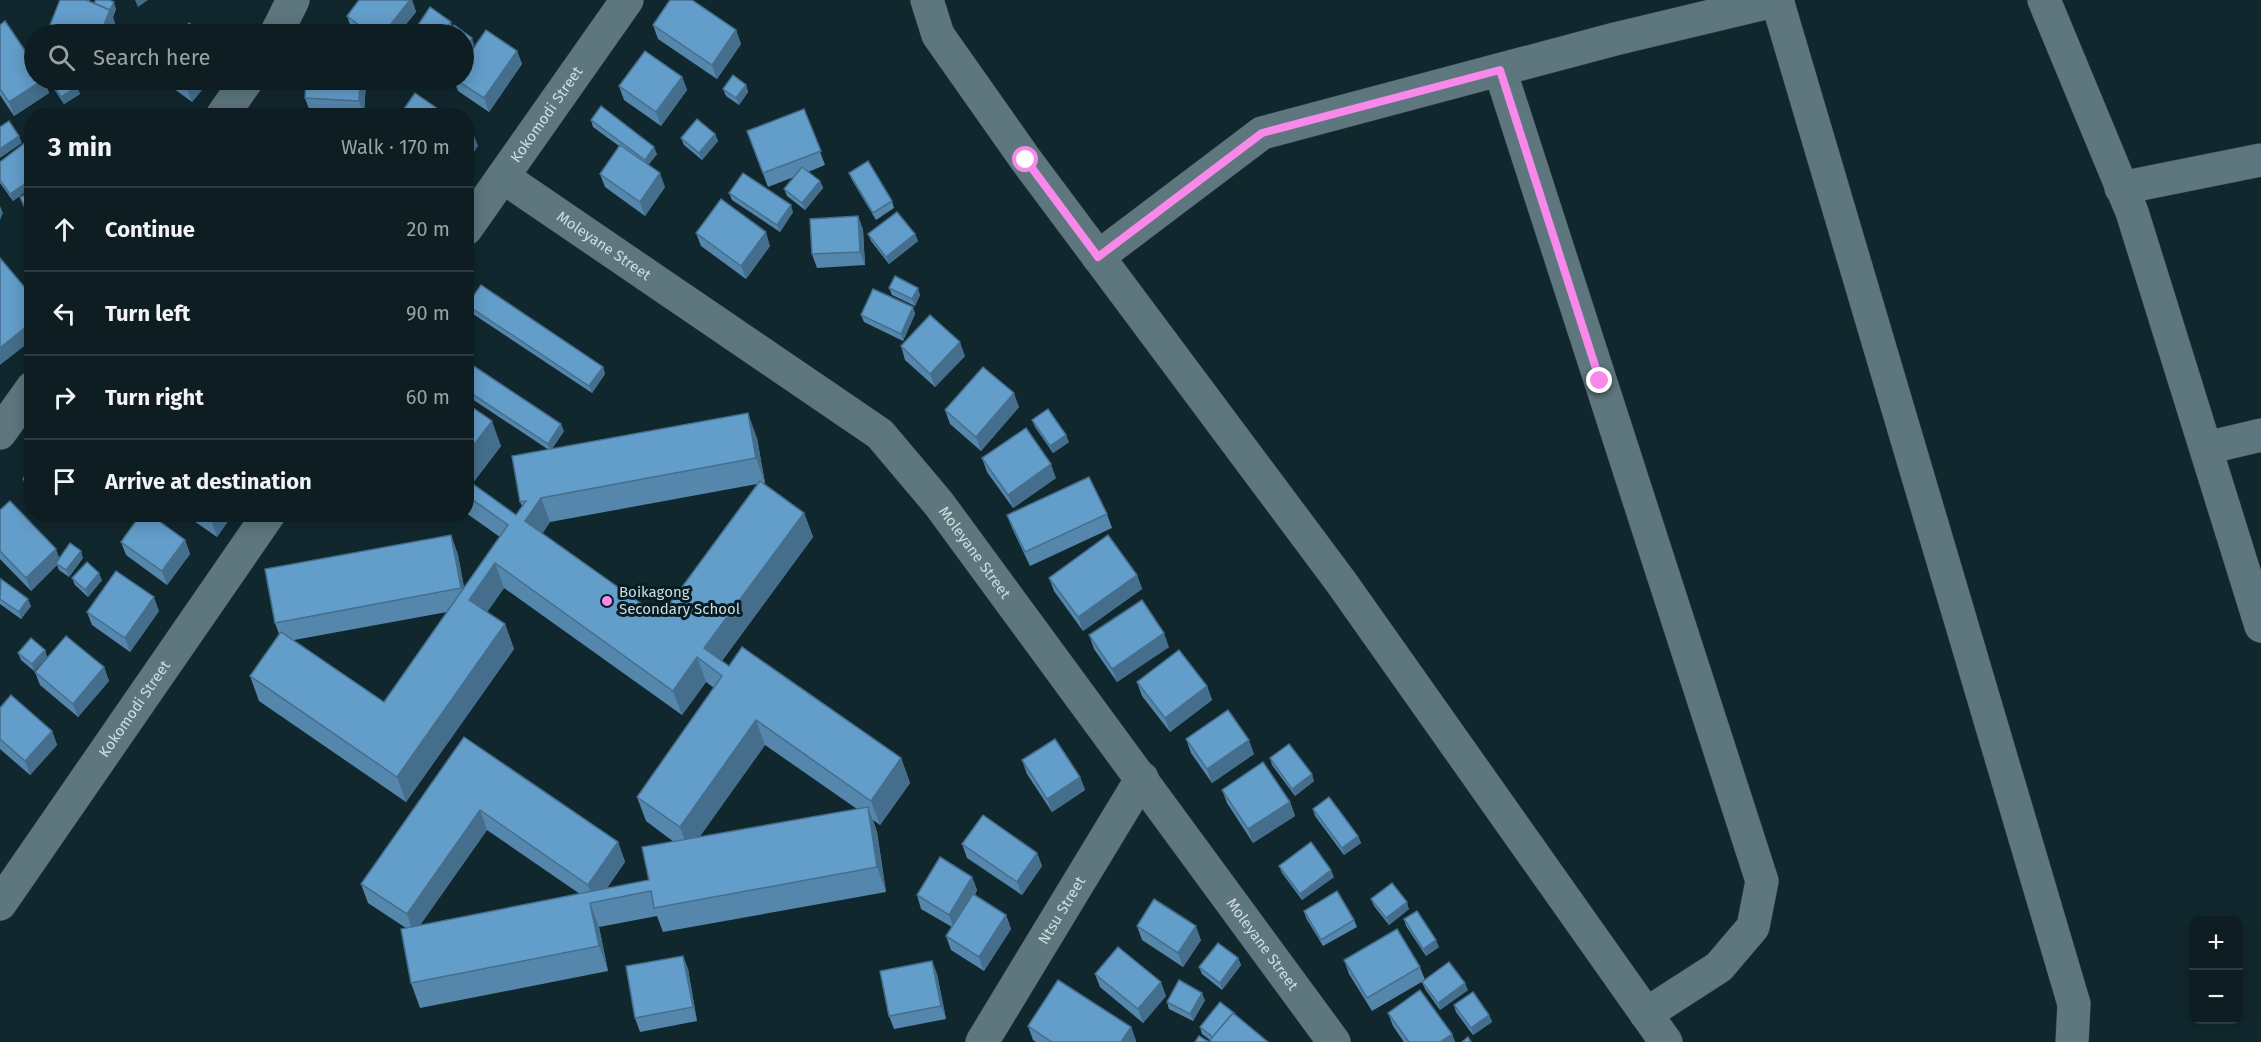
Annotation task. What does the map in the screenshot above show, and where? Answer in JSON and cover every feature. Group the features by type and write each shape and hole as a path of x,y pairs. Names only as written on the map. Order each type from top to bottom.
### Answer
{"street":[{"path":"281,24 293,0"},
{"name":"Kokomodi Street","path":"474,219 627,0"},
{"path":"927,0 938,35 1026,160 1341,582 1665,1042"},
{"path":"1098,257 1262,133 1615,39 1778,0 2074,1004 2072,1042"},
{"path":"2044,0 2132,212 2261,626"},
{"path":"1500,70 1762,881 1753,927 1719,967 1646,1014"},
{"path":"228,108 240,90"},
{"path":"2121,188 2261,160"},
{"name":"Moleyane Street","path":"503,177 880,434 939,504 1334,1042"},
{"path":"0,433 24,399"},
{"path":"2206,448 2261,435"},
{"name":"Kokomodi Street","path":"0,904 263,522"},
{"name":"Ntsu Street","path":"982,1042 1142,778"}],"building":[{"path":"60,0 86,0 110,10 104,24 50,24"},
{"path":"96,0 114,2 110,10 94,3"},
{"path":"359,0 410,0 391,24 358,24 347,16"},
{"path":"670,0 692,0 736,30 712,65 653,25"},
{"path":"430,7 451,22 450,24 419,24"},
{"path":"5,21 24,49 24,90 28,90 9,102 0,89 0,25"},
{"path":"486,30 517,51 484,98 472,90 474,90 474,47"},
{"path":"645,51 682,77 656,112 619,86"},
{"path":"733,75 746,85 736,98 723,89"},
{"path":"56,90 72,90 61,97"},
{"path":"305,90 360,90 359,101 305,98"},
{"path":"415,93 437,108 405,108"},
{"path":"601,106 654,147 645,160 591,120"},
{"path":"804,109 821,151 763,173 747,131"},
{"path":"697,119 715,134 699,153 681,138"},
{"path":"9,121 19,136 0,149 0,127"},
{"path":"24,144 24,184 10,194 0,180 0,162"},
{"path":"620,145 660,173 640,202 600,174"},
{"path":"868,161 892,201 873,213 849,173"},
{"path":"802,167 820,181 802,203 784,189"},
{"path":"743,173 791,205 777,225 729,193"},
{"path":"721,199 766,232 741,266 696,233"},
{"path":"897,212 915,234 886,257 868,234"},
{"path":"858,216 860,252 812,254 810,219"},
{"path":"0,258 24,286 24,328 0,348"},
{"path":"895,276 918,288 912,299 889,288"},
{"path":"481,285 603,367 589,386 474,310 474,295"},
{"path":"873,289 913,307 901,334 861,315"},
{"path":"930,315 960,342 930,374 901,346"},
{"path":"474,366 561,424 548,444 474,395"},
{"path":"983,367 1014,393 976,437 945,410"},
{"path":"474,409 492,421 474,445"},
{"path":"1048,409 1066,435 1050,446 1032,420"},
{"path":"748,413 756,458 541,498 525,521 660,617 760,481 804,513 704,648 729,666 742,647 901,758 871,801 756,720 680,827 637,797 722,676 697,657 673,691 495,563 469,600 505,624 397,777 250,676 281,632 384,702 508,525 474,501 474,485 516,515 526,501 520,502 512,456"},
{"path":"1026,428 1051,464 1008,495 982,458"},
{"path":"1089,477 1107,514 1025,552 1007,515"},
{"path":"10,501 24,516 24,522 30,522 56,549 26,578 0,551 0,510"},
{"path":"135,522 160,522 185,540 162,571 121,542"},
{"path":"451,535 461,588 275,623 265,569"},
{"path":"1108,535 1137,575 1078,617 1049,578"},
{"path":"70,543 81,551 66,570 56,563"},
{"path":"87,562 99,573 85,590 72,578"},
{"path":"116,571 154,597 125,638 87,612"},
{"path":"1,579 28,599 19,612 0,599"},
{"path":"1142,600 1164,633 1112,669 1089,635"},
{"path":"66,636 104,667 73,704 35,672"},
{"path":"31,638 45,650 32,664 18,653"},
{"path":"1179,650 1207,686 1165,718 1137,682"},
{"path":"11,695 52,731 25,761 0,739 0,708"},
{"path":"1228,710 1249,740 1207,769 1186,739"},
{"path":"464,737 618,842 588,885 480,810 407,914 361,884"},
{"path":"1055,739 1080,777 1047,799 1022,760"},
{"path":"1289,744 1312,774 1292,789 1270,758"},
{"path":"1263,762 1290,802 1248,829 1222,790"},
{"path":"1329,797 1358,836 1342,848 1313,809"},
{"path":"868,807 877,867 654,908 651,891 590,903 599,946 411,983 401,929 649,880 642,847"},
{"path":"983,815 1037,853 1017,882 962,844"},
{"path":"1311,842 1331,870 1300,894 1279,866"},
{"path":"940,857 972,877 949,915 917,895"},
{"path":"1392,883 1407,902 1386,918 1371,899"},
{"path":"1337,891 1354,920 1321,940 1304,911"},
{"path":"973,894 1006,915 979,957 946,936"},
{"path":"1154,899 1196,926 1178,953 1137,926"},
{"path":"1417,911 1436,940 1423,949 1404,919"},
{"path":"1397,929 1420,967 1367,998 1344,960"},
{"path":"1218,943 1238,958 1220,983 1199,967"},
{"path":"1118,947 1161,982 1138,1009 1095,974"},
{"path":"683,956 693,1007 635,1018 626,966"},
{"path":"932,961 941,1006 889,1016 880,971"},
{"path":"1449,962 1465,983 1438,1003 1422,982"},
{"path":"1058,980 1131,1027 1121,1042 1052,1042 1028,1026"},
{"path":"1179,980 1202,993 1190,1014 1167,1002"},
{"path":"1420,990 1452,1034 1440,1042 1409,1042 1388,1013"},
{"path":"1473,992 1489,1015 1471,1028 1454,1005"},
{"path":"1220,1002 1234,1013 1213,1037 1200,1027"},
{"path":"1233,1013 1268,1042 1212,1042 1210,1040"},
{"path":"1199,1036 1209,1042 1195,1042"}],"place":[{"name":"Boikagong Secondary School","path":"607,601"}],"route":[{"path":"1026,160 1098,257 1262,133 1500,70 1600,381"}]}
